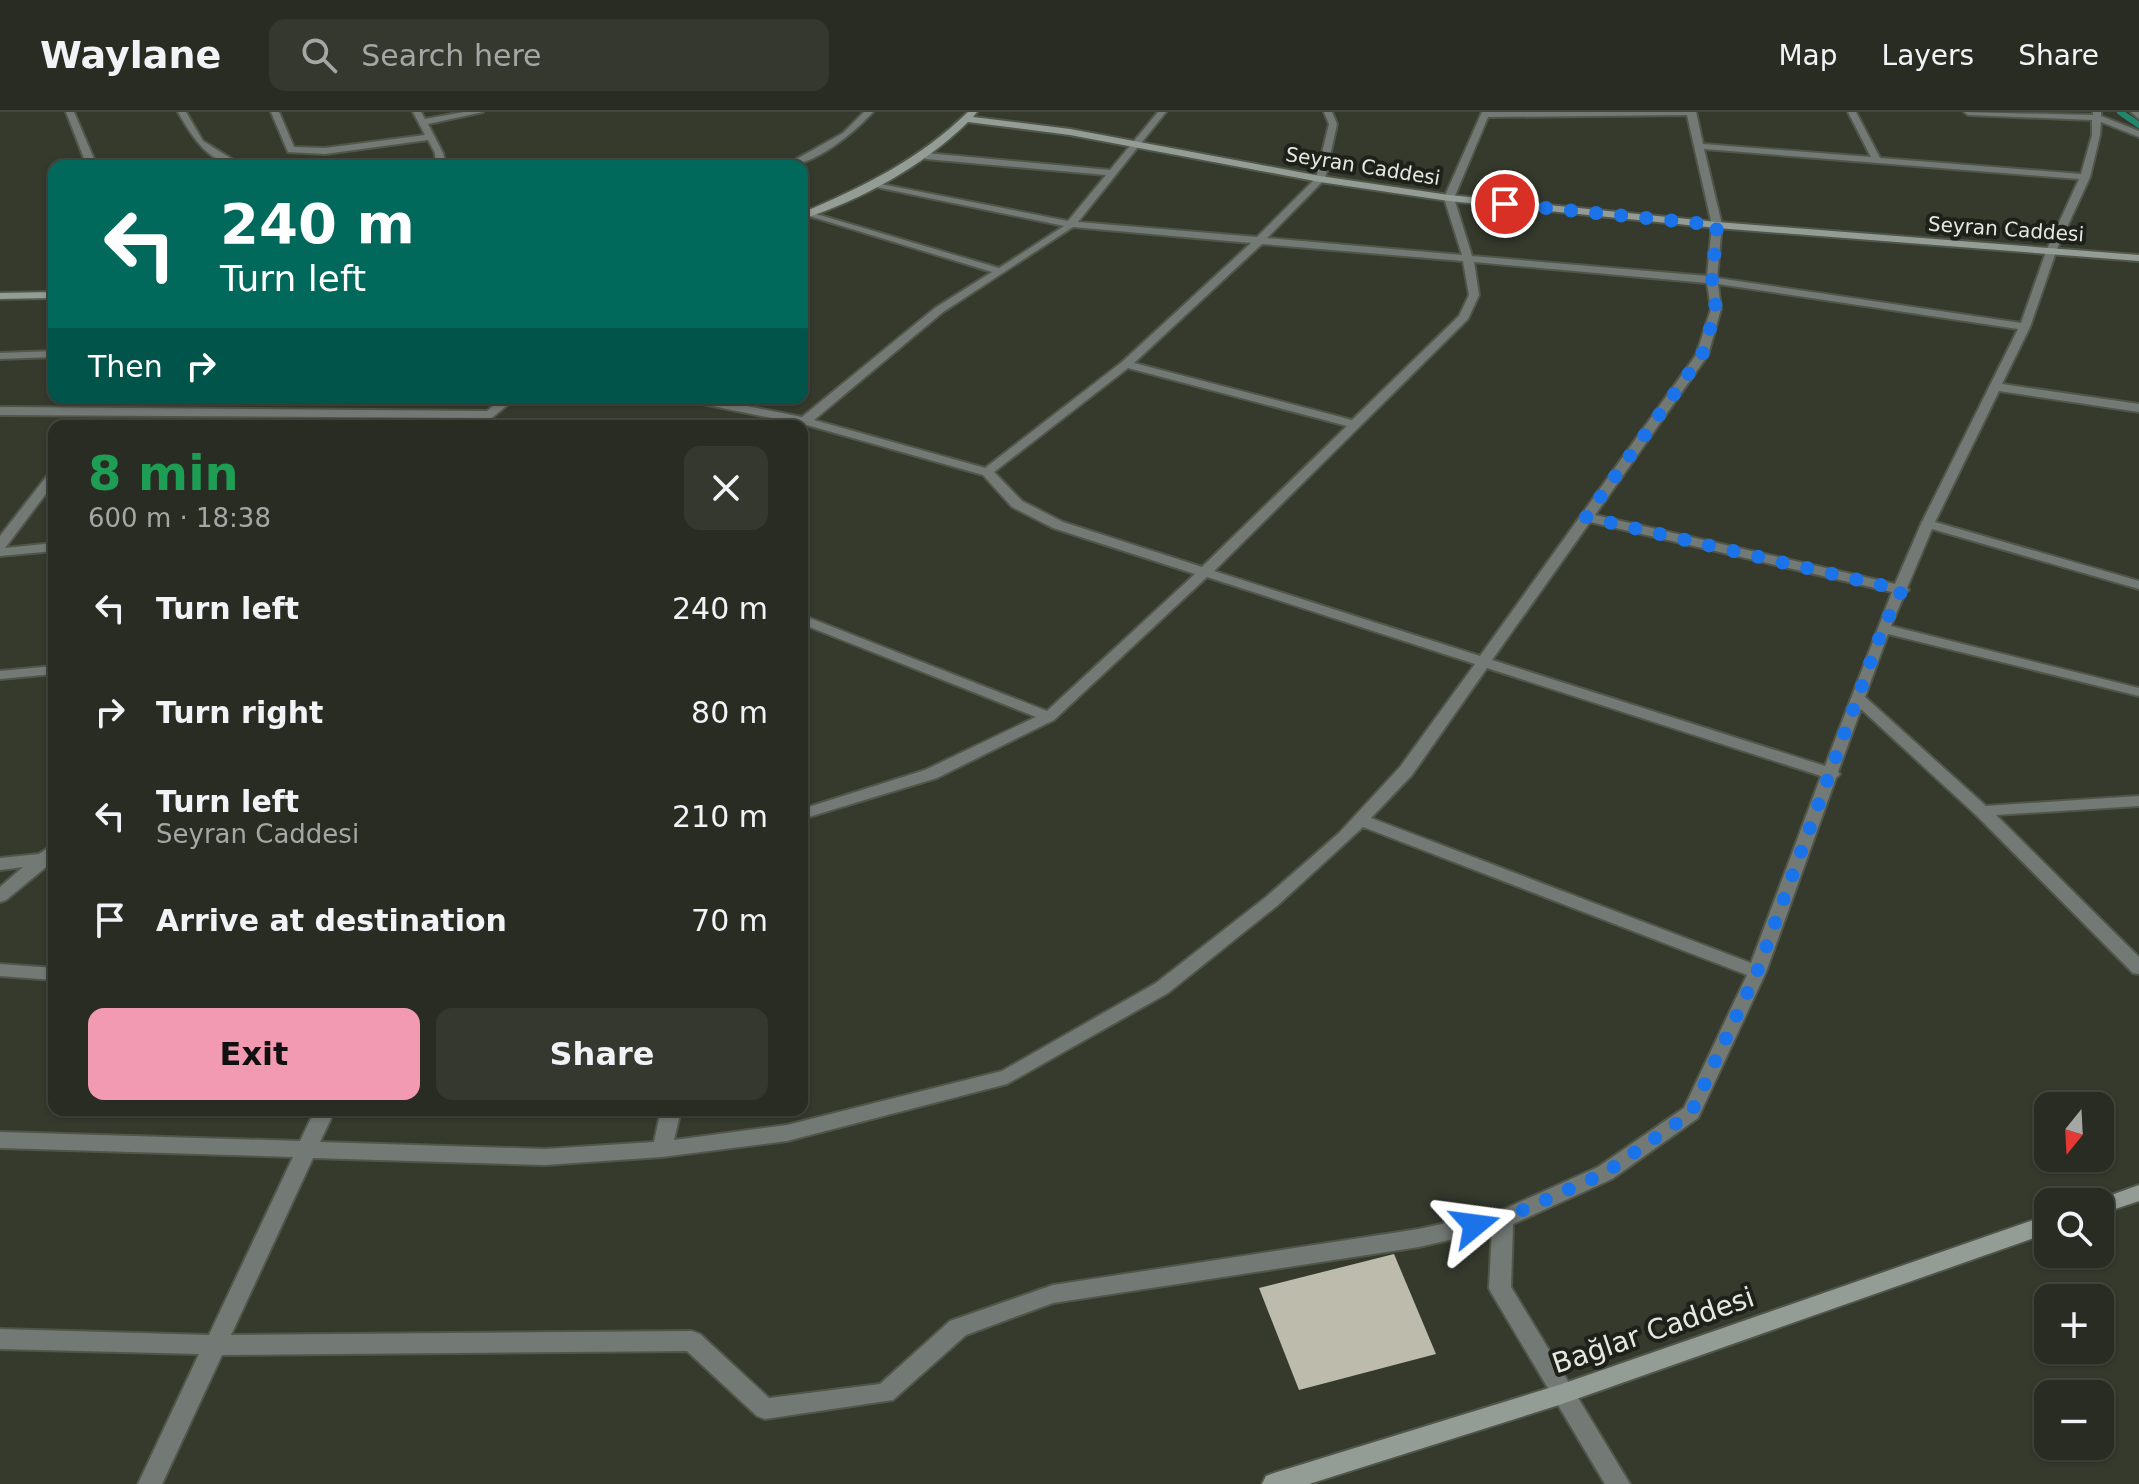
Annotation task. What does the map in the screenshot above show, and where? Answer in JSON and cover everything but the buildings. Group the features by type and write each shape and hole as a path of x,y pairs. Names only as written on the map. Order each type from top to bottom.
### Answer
{"street":[{"path":"70,112 90,160"},
{"path":"182,112 200,143 228,160"},
{"path":"275,112 291,150 325,151 430,137"},
{"path":"417,112 439,160"},
{"path":"422,122 479,112"},
{"path":"800,160 846,135 869,112"},
{"path":"806,420 939,310 1070,224 1162,112"},
{"path":"987,472 1126,364 1259,241 1320,179 1333,124 1328,112"},
{"path":"0,1140 545,1157 662,1149 787,1133 1007,1077 1162,988 1272,901 1360,820 1406,771 1702,355 1716,309 1712,280 1717,225 1692,112 1487,113 1449,198 1468,258 1474,295 1464,317 1203,574 1049,717 931,774 808,812"},
{"path":"1852,112 1877,160"},
{"path":"1971,112 2098,115 2139,134"},
{"path":"0,1339 214,1345 692,1341 765,1409 885,1393 958,1328 1053,1294 1419,1238 1503,1219 1605,1173 1691,1113 1757,972 1883,628 1928,524 2025,327 2052,249 2085,177 2098,115"},
{"path":"808,214 876,186 926,156 970,116"},
{"name":"Seyran Caddesi","path":"970,116 1135,142 1320,179 1449,198 1717,225 2139,258"},
{"path":"1699,146 2085,177"},
{"path":"926,156 1111,173"},
{"path":"876,186 1070,224 1712,280 2025,327"},
{"path":"808,216 1000,271"},
{"path":"0,296 48,295"},
{"path":"0,356 48,354"},
{"path":"1126,364 1357,425"},
{"path":"1996,387 2139,408"},
{"path":"179,411 184,404"},
{"path":"484,420 503,404"},
{"path":"715,404 788,420"},
{"path":"0,411 179,411 351,420"},
{"path":"97,420 105,411"},
{"path":"390,420 489,415"},
{"path":"808,425 987,472 1017,504 1058,525 1481,664 1832,774"},
{"path":"0,545 48,483"},
{"path":"1586,517 1902,590"},
{"path":"1928,524 2139,585"},
{"path":"0,552 48,548"},
{"path":"808,621 1049,717"},
{"path":"1883,628 2139,692"},
{"path":"0,675 48,671"},
{"path":"1858,698 1982,811 2139,968"},
{"path":"1982,811 2139,801"},
{"path":"1360,820 1757,972"},
{"path":"0,864 48,854"},
{"path":"0,896 48,856"},
{"path":"0,970 48,974"},
{"path":"150,1484 322,1116"},
{"path":"662,1149 670,1116"},
{"path":"2114,1201 2139,1193"},
{"path":"1503,1219 1500,1288 1618,1484"},
{"name":"Bağlar Caddesi","path":"1274,1484 1562,1394 2034,1229"}],"waterway":[{"path":"2120,112 2139,125"}],"route":[{"path":"1475,1225 1503,1219 1605,1173 1691,1113 1757,972 1883,628 1902,590 1586,517 1702,355 1716,309 1712,280 1717,225 1505,204"}]}
